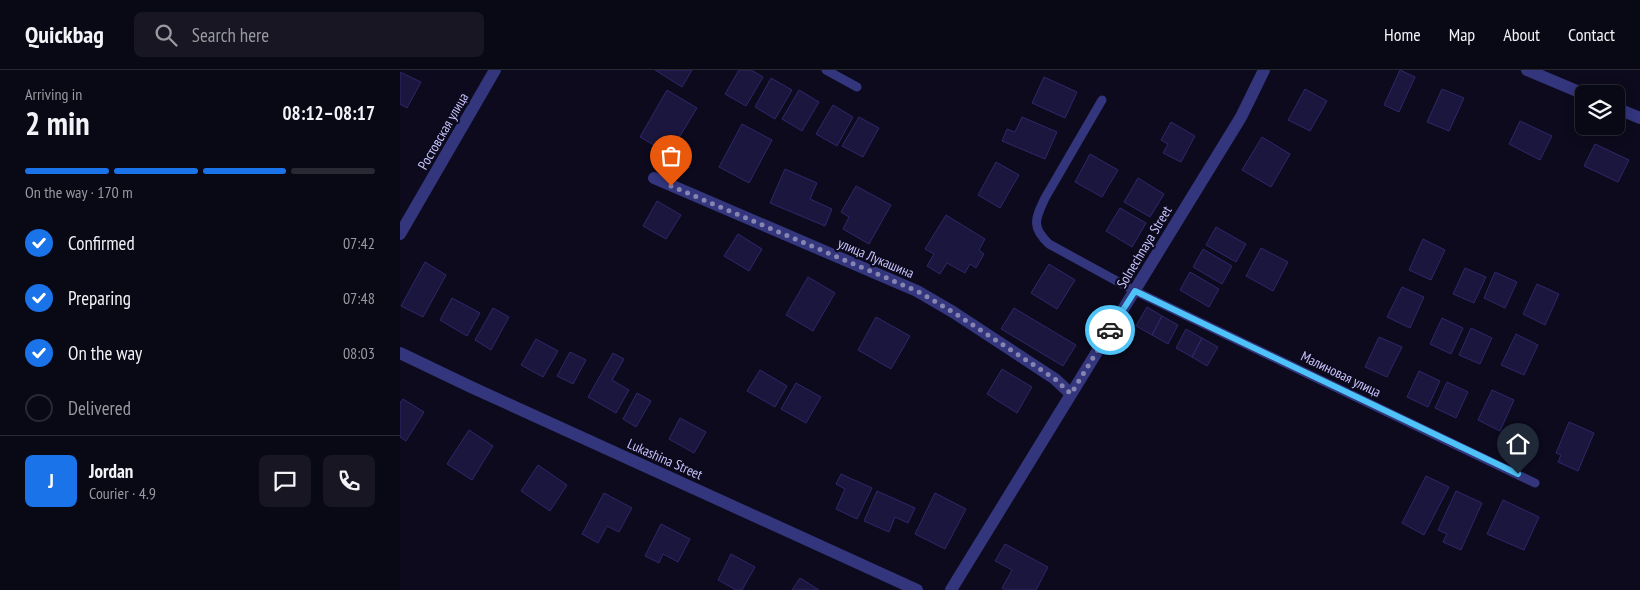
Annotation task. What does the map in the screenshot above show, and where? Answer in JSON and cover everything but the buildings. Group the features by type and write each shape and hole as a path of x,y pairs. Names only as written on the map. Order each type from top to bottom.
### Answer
{"street":[{"name":"Ростовская улица","path":"400,234 496,70"},
{"name":"Solnechnaya Street","path":"951,590 1240,117 1264,70"},
{"path":"1527,70 1575,90"},
{"path":"1625,112 1640,118"},
{"name":"улица Лукашина","path":"654,178 917,291 953,312 1055,379 1071,394"},
{"name":"Lukashina Street","path":"400,353 917,590"}],"lane":[{"path":"826,70 857,87"},
{"name":"Малиновая улица","path":"1102,100 1038,213 1036,225 1040,235 1049,244 1135,291 1535,483"}],"way so far":[{"path":"671,186 917,291 953,312 1055,379 1071,394 1110,330"}],"route":[{"path":"1110,330 1135,291 1518,474"}]}
